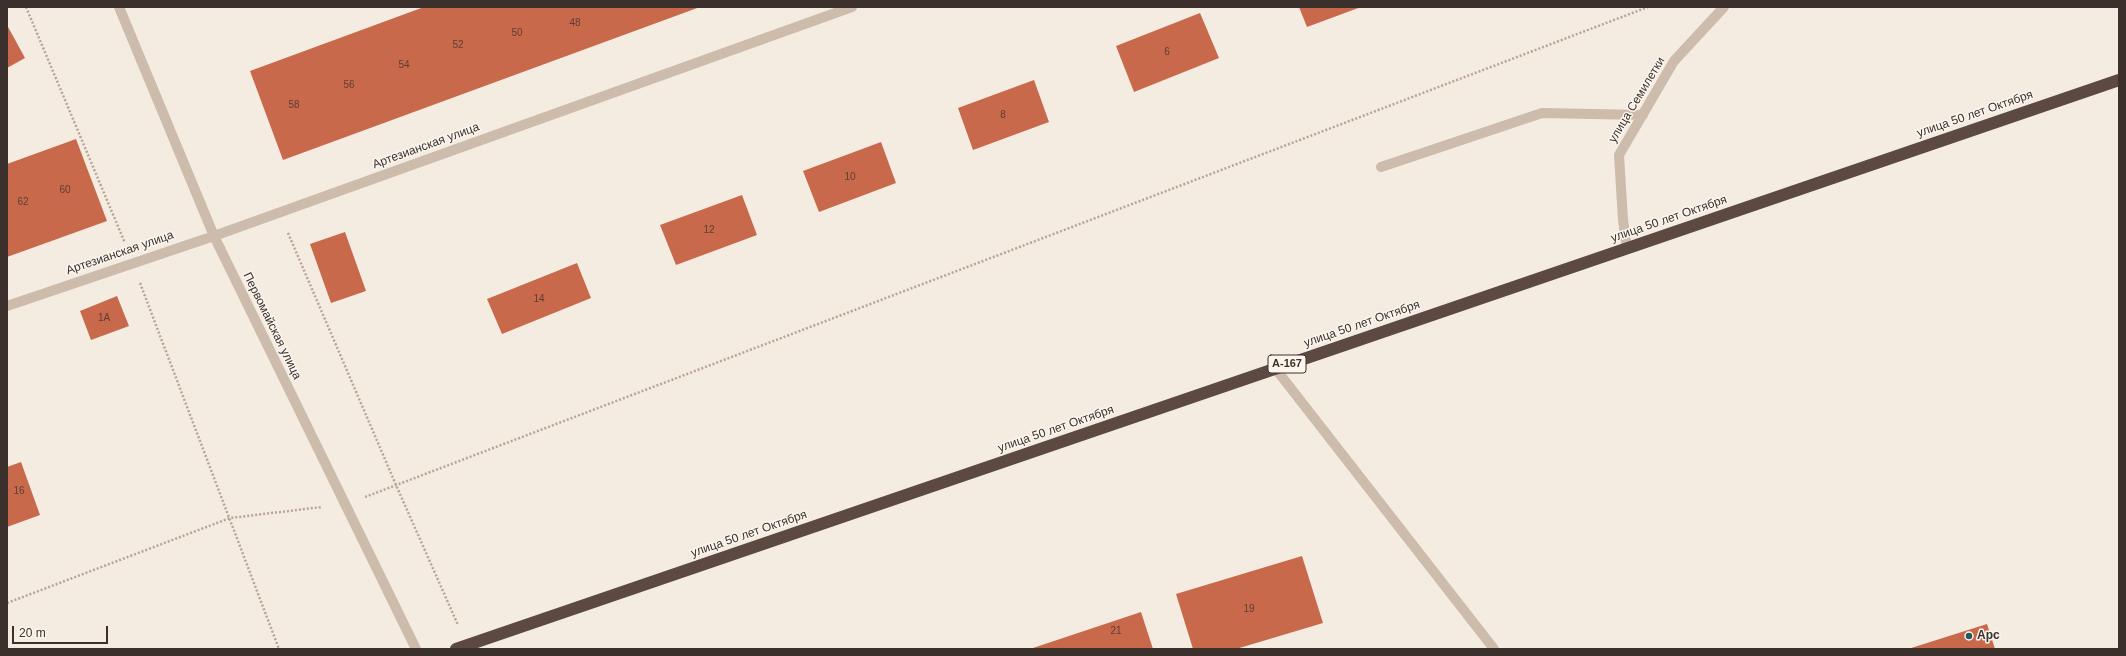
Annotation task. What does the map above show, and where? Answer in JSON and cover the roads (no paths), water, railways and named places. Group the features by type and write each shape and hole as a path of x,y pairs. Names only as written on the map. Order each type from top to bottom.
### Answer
{"highway":[{"name":"улица 50 лет Октября","path":"462,647 2119,80"}],"street":[{"name":"Первомайская улица","path":"118,7 214,236 344,505 416,649"},
{"name":"Артезианская улица","path":"7,306 132,262 214,236 852,7"},
{"name":"улица Семилетки","path":"1627,248 1623,220 1619,155 1674,62 1724,7"},
{"path":"1381,167 1542,113 1643,115"},
{"path":"1275,368 1494,649"}],"place":[{"name":"Арс","path":"1969,636"}]}
